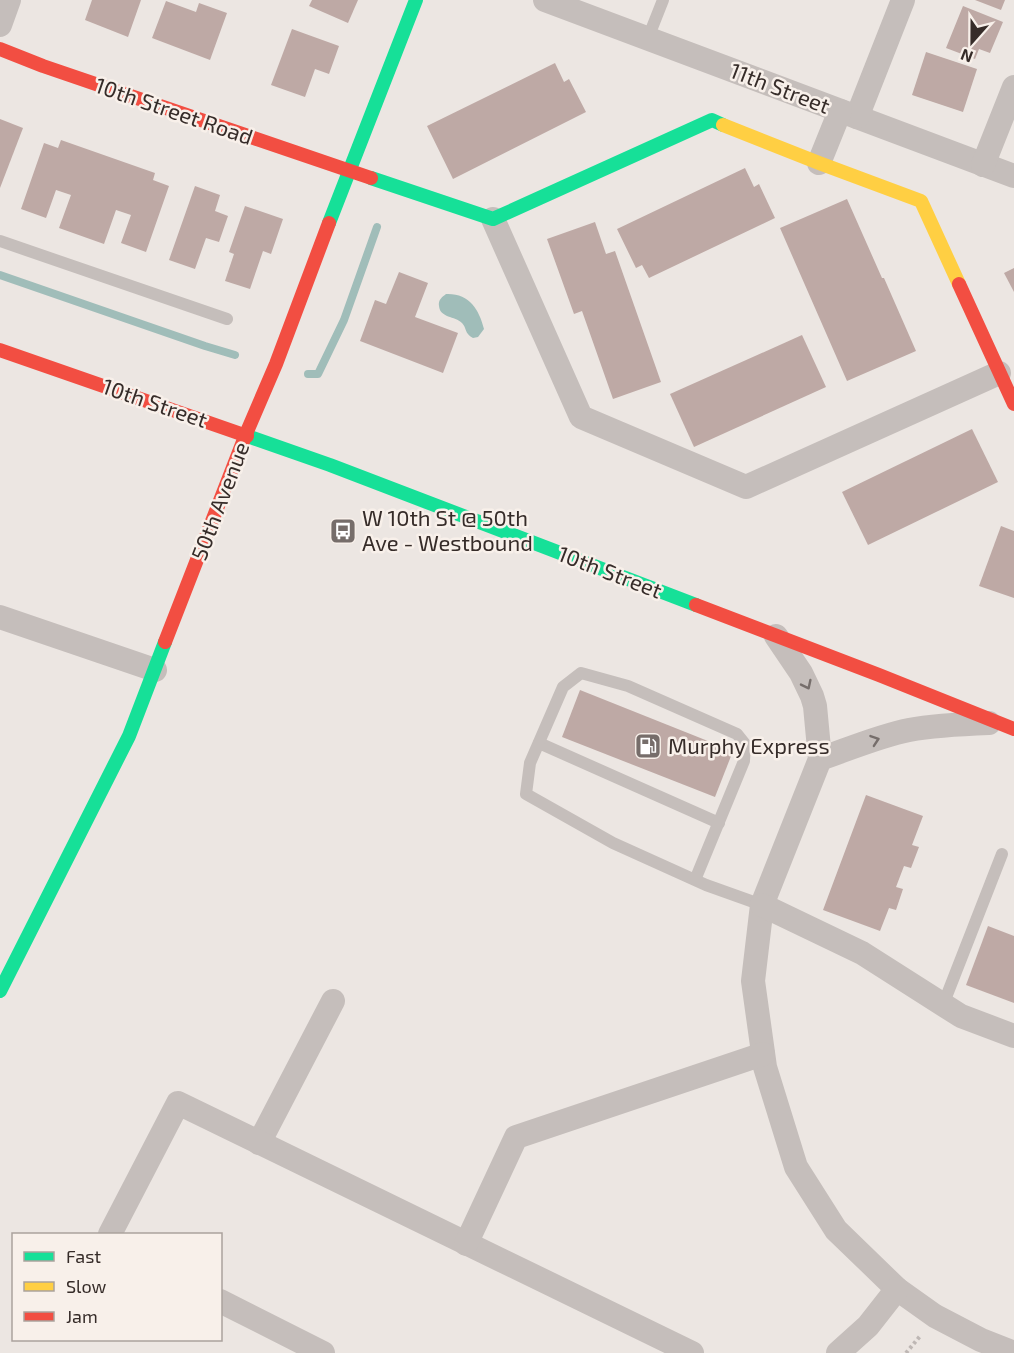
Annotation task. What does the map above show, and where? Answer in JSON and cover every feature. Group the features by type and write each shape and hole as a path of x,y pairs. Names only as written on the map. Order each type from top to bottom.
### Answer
{"street":[{"path":"0,25 9,0"},
{"name":"50th Avenue","path":"0,991 129,736 246,434 276,364 416,0"},
{"name":"11th Street","path":"546,0 1014,176"},
{"path":"819,163 849,114 903,0"},
{"name":"10th Street Road","path":"0,49 43,66 493,219"},
{"path":"983,165 1014,87"},
{"path":"999,373 747,487 581,417 493,219 712,120 921,201 1014,404"},
{"name":"10th Street","path":"0,350 341,469 879,675 1004,726"},
{"path":"0,617 155,670"},
{"path":"776,636 801,673 812,696 820,759 762,905 753,981 765,1067 796,1167 836,1230 897,1289 935,1316 981,1340 1014,1353"},
{"path":"820,759 910,730 948,725 1004,726"},
{"path":"762,905 862,953 961,1016 1014,1036"},
{"path":"259,1143 333,1001"},
{"path":"466,1244 516,1137 763,1054"},
{"path":"111,1233 177,1103 692,1353"},
{"path":"838,1353 868,1326 897,1289"},
{"path":"222,1302 324,1353"}],"lane":[{"path":"648,38 663,0"},
{"path":"0,241 227,319"},
{"path":"695,880 744,761 745,744 738,734 628,687 581,673 563,687 530,763 526,794 614,843 695,880 762,905"},
{"path":"539,743 719,823"},
{"path":"943,1005 1002,854"}],"water":[{"path":"446,294 454,294 467,299 476,309 484,329 478,337 470,336 462,323 442,313 439,302"}],"building":[{"path":"92,0 141,0 128,37 85,20"},
{"path":"312,0 358,0 348,23 309,6"},
{"path":"975,0 1005,0 1001,10"},
{"path":"166,1 196,12 199,3 227,13 210,60 152,38"},
{"path":"963,6 1003,22 990,53 979,49 975,59 946,48"},
{"path":"292,29 339,46 329,74 315,69 305,97 271,85"},
{"path":"926,52 977,69 963,112 912,95"},
{"path":"555,63 564,82 569,79 586,112 453,179 427,126"},
{"path":"0,119 23,128 0,188"},
{"path":"61,140 155,173 153,180 169,186 146,252 121,243 131,215 116,210 104,244 59,228 71,195 56,190 46,218 21,209 44,143 58,148"},
{"path":"745,168 754,187 759,184 775,218 649,278 642,265 636,268 617,229"},
{"path":"195,186 220,195 215,211 228,216 219,242 206,238 195,269 169,260"},
{"path":"847,199 916,351 847,381 780,228"},
{"path":"245,206 283,219 271,254 263,251 250,289 225,281 234,254 229,252"},
{"path":"595,222 606,254 615,251 661,382 613,399 582,311 574,314 547,239"},
{"path":"1014,268 1014,292 1004,273"},
{"path":"399,272 428,283 415,317 458,333 443,373 360,341 375,300 386,304"},
{"path":"802,335 826,387 694,447 670,394"},
{"path":"972,429 998,482 868,545 842,492"},
{"path":"1001,526 1014,531 1014,598 979,586"},
{"path":"580,690 733,751 715,797 562,737"},
{"path":"866,795 923,816 912,845 919,847 911,868 904,866 896,887 903,889 896,910 889,908 880,931 823,910"},
{"path":"988,926 1014,936 1014,1003 966,985"}],"waterway":[{"path":"308,374 318,374 344,320 377,227"},
{"path":"0,275 235,355"}],"traffic: fast":[{"path":"329,223 416,0"},
{"path":"371,178 493,219 712,120 723,125"},
{"path":"247,436 330,465 696,605"},
{"path":"0,991 129,736 165,642"}],"traffic: slow":[{"path":"723,125 921,201 959,284"}],"traffic: jam":[{"path":"0,49 43,66 371,178"},
{"path":"165,642 246,434 276,364 329,223"},
{"path":"959,284 1014,404"},
{"path":"0,350 247,436"},
{"path":"696,605 1014,729"}],"place":[{"name":"W 10th St @ 50th Ave - Westbound","path":"343,531"},
{"name":"Murphy Express","path":"648,746"}]}
